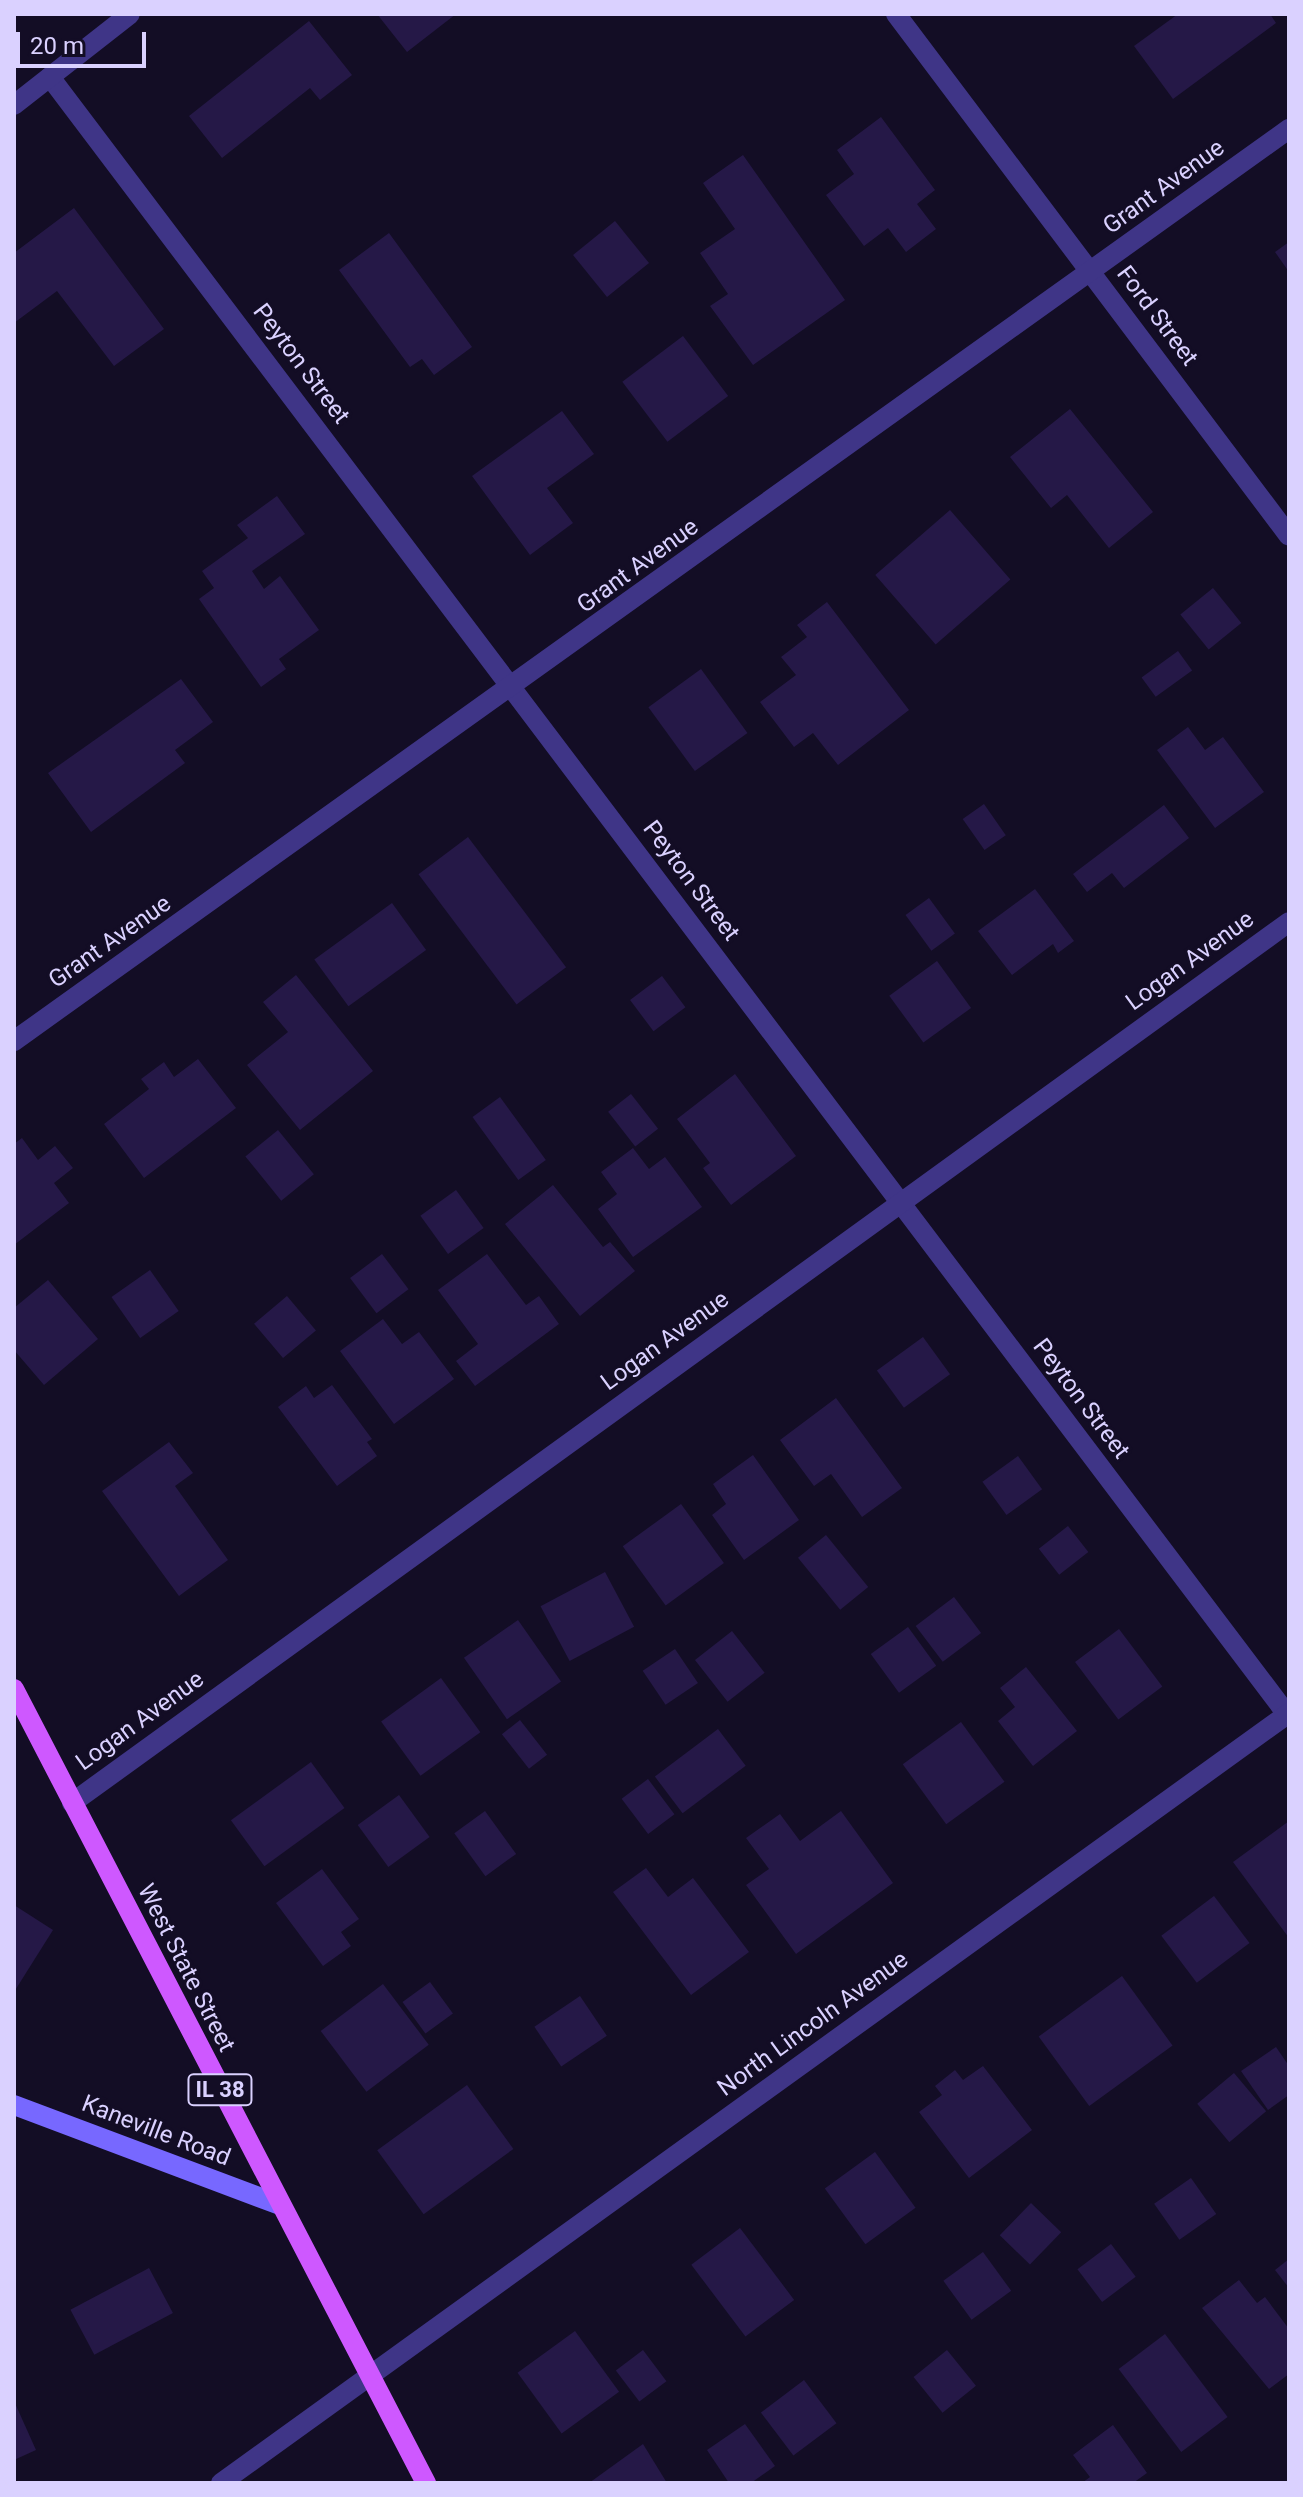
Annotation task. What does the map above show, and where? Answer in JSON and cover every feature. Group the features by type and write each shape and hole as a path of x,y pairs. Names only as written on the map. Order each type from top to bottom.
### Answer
{"main road":[{"name":"West State Street","path":"14,1689 368,2377 426,2483"},
{"name":"Kaneville Road","path":"14,2105 280,2205"}],"street":[{"path":"14,105 130,14"},
{"name":"Ford Street","path":"896,14 1289,536"},
{"name":"Peyton Street","path":"50,77 1288,1715"},
{"name":"Grant Avenue","path":"14,1041 513,688 1289,129"},
{"name":"Logan Avenue","path":"72,1803 1289,922"},
{"name":"North Lincoln Avenue","path":"221,2483 1288,1715"}],"building":[{"path":"377,14 456,14 407,52"},
{"path":"1178,14 1270,14 1276,23 1173,99 1134,46"},
{"path":"309,21 352,75 320,100 310,88 222,158 189,116"},
{"path":"881,117 935,190 917,204 936,229 906,252 888,228 864,246 826,195 854,174 837,150"},
{"path":"743,155 845,300 753,365 710,306 728,294 700,253 735,229 703,183"},
{"path":"74,208 164,329 114,366 57,291 14,323 14,253"},
{"path":"615,221 649,263 607,297 573,255"},
{"path":"389,233 472,347 434,375 422,359 410,367 339,270"},
{"path":"1289,242 1289,272 1275,252"},
{"path":"683,336 728,396 667,442 622,382"},
{"path":"1070,409 1153,512 1109,548 1067,495 1051,508 1010,457"},
{"path":"562,411 594,454 547,488 573,523 530,555 472,476"},
{"path":"277,496 305,534 252,571 264,589 280,576 319,630 279,659 286,669 261,687 199,599 214,588 202,571 248,538 237,525"},
{"path":"950,510 1010,579 936,644 875,575"},
{"path":"1213,588 1241,623 1209,649 1180,614"},
{"path":"827,602 909,710 838,765 813,733 794,747 760,702 796,675 781,657 807,637 797,625"},
{"path":"1178,651 1192,670 1156,697 1142,677"},
{"path":"701,669 747,733 695,771 648,707"},
{"path":"181,679 213,722 175,750 185,763 91,832 48,773"},
{"path":"1188,727 1205,750 1223,737 1264,792 1215,828 1157,750"},
{"path":"984,804 1006,835 984,850 963,819"},
{"path":"1164,805 1189,838 1124,888 1112,873 1087,892 1073,874"},
{"path":"468,837 566,967 517,1004 418,874"},
{"path":"1035,889 1074,941 1058,953 1053,944 1012,975 978,931"},
{"path":"929,898 955,934 931,951 906,915"},
{"path":"392,903 426,950 348,1006 314,959"},
{"path":"937,961 971,1008 923,1043 889,996"},
{"path":"296,975 373,1071 300,1130 247,1065 288,1032 263,1002"},
{"path":"662,976 685,1007 654,1031 630,1000"},
{"path":"198,1059 236,1108 144,1178 104,1124 149,1089 141,1079 164,1062 174,1077"},
{"path":"735,1074 796,1156 731,1205 703,1168 710,1163 677,1119"},
{"path":"631,1094 658,1129 635,1147 608,1112"},
{"path":"500,1097 546,1160 518,1180 472,1117"},
{"path":"278,1130 314,1174 281,1201 245,1156"},
{"path":"22,1138 38,1160 55,1146 73,1168 54,1183 69,1203 14,1245 14,1144"},
{"path":"633,1148 649,1169 665,1157 702,1207 633,1257 598,1209 617,1194 601,1172"},
{"path":"553,1185 603,1247 610,1242 635,1271 580,1316 505,1224"},
{"path":"456,1190 484,1228 448,1254 420,1216"},
{"path":"382,1254 408,1289 377,1313 350,1278"},
{"path":"487,1254 526,1305 539,1296 559,1324 475,1386 456,1361 478,1344 438,1290"},
{"path":"150,1270 179,1311 140,1338 111,1297"},
{"path":"48,1280 98,1339 44,1385 14,1350 14,1308"},
{"path":"287,1296 316,1330 283,1358 254,1324"},
{"path":"383,1319 402,1344 419,1332 454,1379 394,1424 340,1351"},
{"path":"923,1337 950,1374 904,1408 877,1371"},
{"path":"332,1385 372,1439 367,1442 377,1456 337,1486 278,1407 306,1386 314,1398"},
{"path":"836,1398 902,1488 862,1517 831,1474 814,1486 780,1440"},
{"path":"169,1442 193,1473 175,1486 228,1560 179,1596 102,1491"},
{"path":"753,1455 799,1520 744,1560 712,1515 726,1504 713,1484"},
{"path":"1018,1456 1042,1489 1007,1515 982,1482"},
{"path":"681,1504 724,1563 666,1605 623,1546"},
{"path":"1068,1526 1088,1552 1059,1575 1039,1549"},
{"path":"826,1535 868,1587 840,1610 798,1558"},
{"path":"605,1572 634,1627 570,1661 541,1606"},
{"path":"954,1597 981,1633 943,1662 916,1626"},
{"path":"518,1620 561,1681 507,1719 464,1658"},
{"path":"908,1627 936,1666 899,1693 871,1654"},
{"path":"1119,1629 1162,1687 1118,1720 1075,1662"},
{"path":"732,1631 765,1673 728,1702 695,1660"},
{"path":"675,1649 698,1683 666,1705 643,1671"},
{"path":"1026,1667 1077,1731 1033,1766 998,1721 1015,1707 1000,1688"},
{"path":"441,1678 480,1732 421,1776 381,1721"},
{"path":"520,1720 547,1755 529,1769 502,1734"},
{"path":"961,1722 1004,1782 946,1824 903,1764"},
{"path":"718,1729 746,1766 683,1813 655,1777"},
{"path":"311,1762 345,1808 264,1866 231,1820"},
{"path":"648,1779 674,1814 648,1834 622,1799"},
{"path":"399,1795 430,1837 388,1867 358,1825"},
{"path":"485,1811 516,1854 485,1876 454,1833"},
{"path":"841,1811 893,1883 796,1954 746,1885 769,1869 746,1838 780,1814 800,1841"},
{"path":"1289,1821 1289,1938 1233,1862"},
{"path":"646,1868 668,1897 693,1878 749,1952 691,1995 613,1892"},
{"path":"322,1869 359,1919 341,1932 351,1946 323,1966 276,1903"},
{"path":"1214,1896 1250,1943 1197,1983 1161,1936"},
{"path":"14,1905 53,1930 14,1992"},
{"path":"1122,1976 1173,2046 1089,2106 1039,2037"},
{"path":"430,1982 453,2014 425,2034 402,2002"},
{"path":"383,1984 429,2045 366,2092 321,2031"},
{"path":"580,1996 607,2036 561,2067 534,2027"},
{"path":"1276,2047 1289,2066 1289,2095 1268,2110 1241,2071"},
{"path":"983,2066 1032,2130 969,2178 919,2112 942,2095 935,2086 955,2070 963,2080"},
{"path":"1234,2073 1266,2111 1229,2142 1197,2104"},
{"path":"467,2085 513,2149 424,2214 377,2150"},
{"path":"875,2152 916,2208 865,2244 825,2188"},
{"path":"1191,2178 1216,2214 1179,2240 1154,2204"},
{"path":"1031,2203 1061,2232 1030,2265 1000,2235"},
{"path":"740,2228 794,2300 745,2337 691,2265"},
{"path":"1111,2244 1136,2277 1102,2302 1077,2269"},
{"path":"983,2252 1011,2291 972,2320 943,2281"},
{"path":"1289,2259 1289,2288 1275,2270"},
{"path":"149,2268 173,2313 94,2355 70,2310"},
{"path":"1239,2280 1257,2303 1265,2297 1289,2329 1289,2374 1269,2389 1202,2308"},
{"path":"575,2331 619,2392 562,2433 518,2373"},
{"path":"1165,2334 1228,2417 1181,2452 1119,2369"},
{"path":"643,2350 666,2381 639,2402 616,2370"},
{"path":"947,2350 976,2386 943,2413 914,2377"},
{"path":"804,2380 836,2423 793,2456 761,2412"},
{"path":"14,2401 36,2450 14,2460"},
{"path":"745,2424 775,2466 751,2483 729,2483 707,2450"},
{"path":"1113,2425 1147,2473 1133,2483 1082,2483 1090,2477 1073,2455"},
{"path":"643,2444 667,2483 589,2483"}]}
